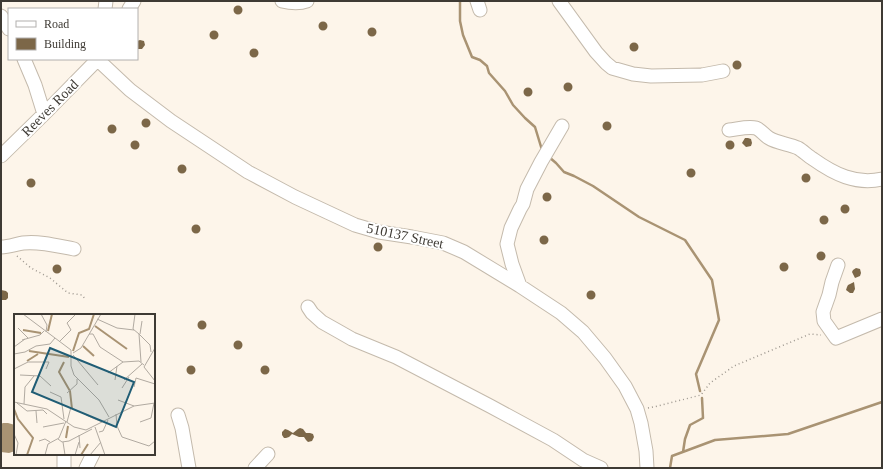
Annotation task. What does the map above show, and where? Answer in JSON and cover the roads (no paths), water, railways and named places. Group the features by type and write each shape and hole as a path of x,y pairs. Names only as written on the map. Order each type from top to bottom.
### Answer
{"street":[{"path":"282,1 294,3 302,3 307,1"},
{"path":"559,1 596,52 612,68 633,74 651,76 702,75 723,71"},
{"path":"1,16 8,27"},
{"path":"24,60 36,85 44,114"},
{"name":"Reeves Road","path":"1,156 96,60"},
{"name":"510137 Street","path":"98,60 136,95 171,121 248,172 295,197 355,225 379,232 443,243 464,252 561,313 583,332 605,358 625,386 637,409 641,423 648,468"},
{"path":"520,286 507,244 511,228 524,204 527,189 562,126"},
{"path":"729,130 741,128 758,129 770,138 798,148 833,172 846,178 861,181 882,179"},
{"path":"4,247 22,243 40,243 74,249"},
{"path":"838,265 823,312 824,322 836,338 882,319"},
{"path":"308,307 322,322 352,339 396,357 553,440 583,460 601,468"},
{"path":"178,415 182,428 189,468"},
{"path":"255,468 268,454"},
{"path":"64,455 64,468"},
{"path":"86,468 92,455"}],"waterway":[{"path":"460,1 460,21 463,35 472,57 480,60 487,66 489,73 505,91 513,105 535,127 542,150"},
{"path":"549,157 564,172 593,186 639,217 685,240 712,280 719,320 696,374 700,391"},
{"path":"683,452 685,439 690,425 703,418 702,398"},
{"path":"670,468 672,456 715,440 788,434 882,402"}]}
